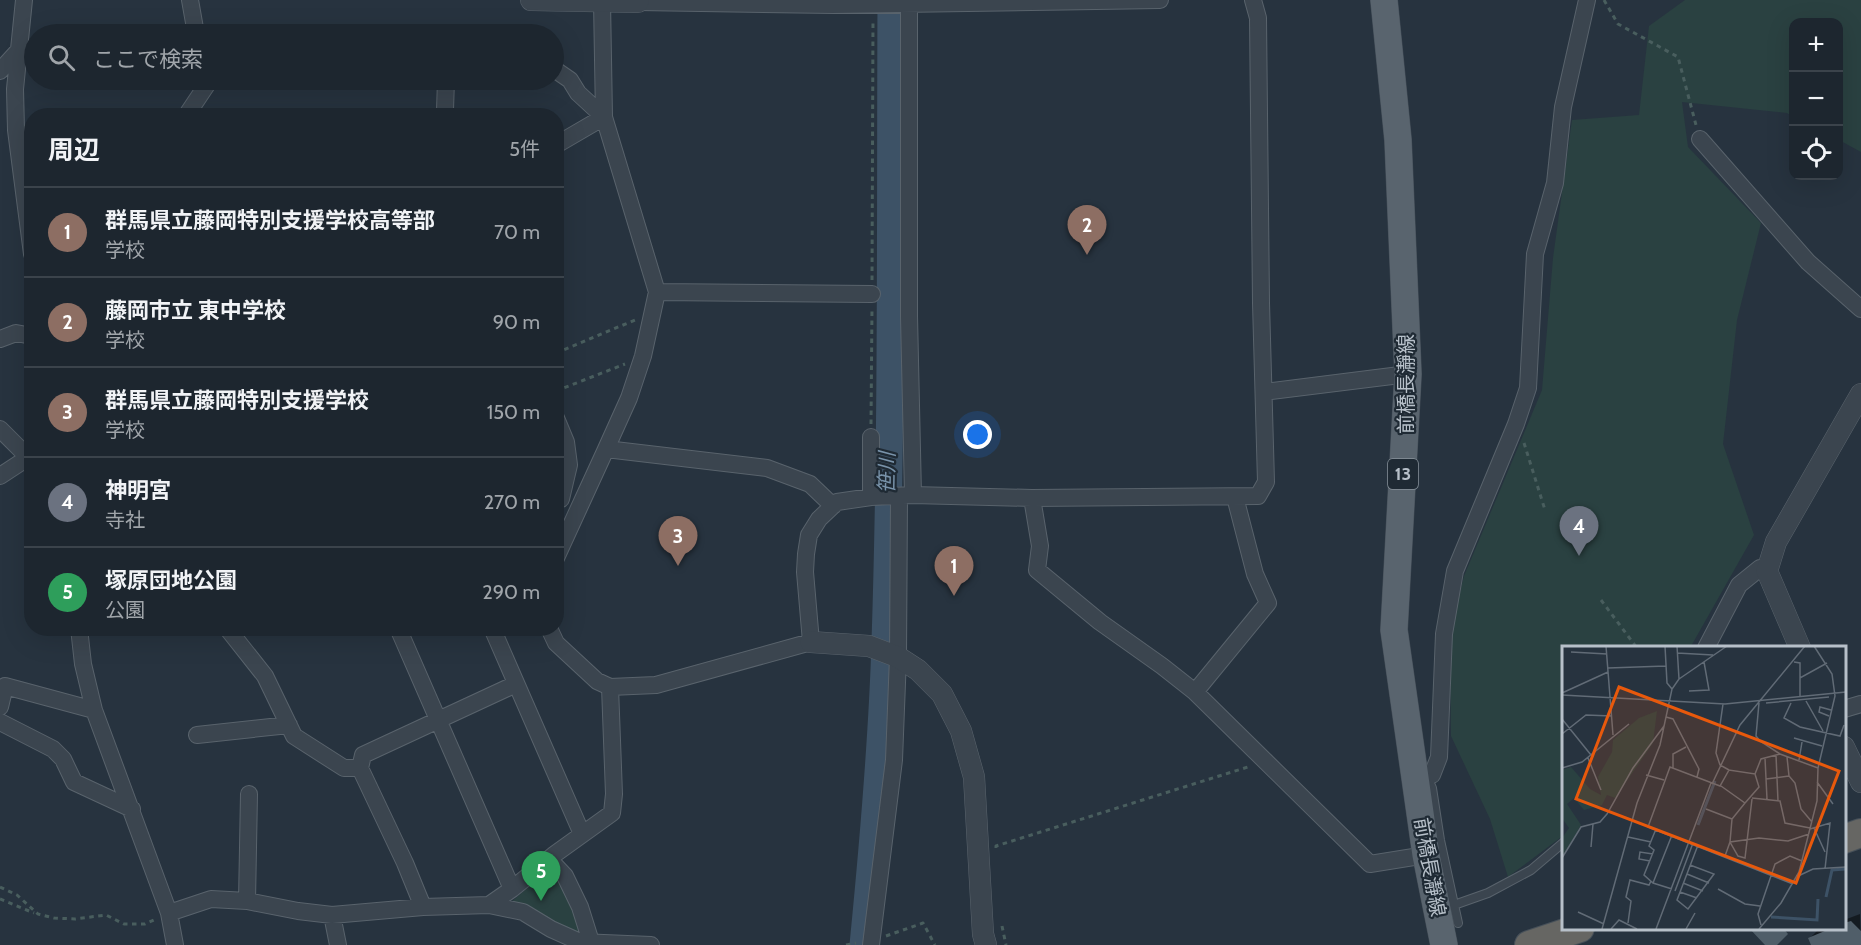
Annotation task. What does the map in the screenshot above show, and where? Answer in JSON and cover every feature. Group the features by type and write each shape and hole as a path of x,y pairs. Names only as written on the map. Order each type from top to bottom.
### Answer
{"highway":[{"path":"1846,839 1861,833"},
{"path":"1529,945 1574,930"}],"main road":[{"name":"前橋長瀞線","path":"1384,0 1398,141 1408,374 1394,630 1421,779 1426,855 1451,934"}],"street":[{"path":"24,0 15,89 16,130 24,169"},
{"path":"190,0 194,24"},
{"path":"531,0 833,3 1161,0"},
{"path":"811,642 805,572 809,535 819,519 837,502 871,497 906,496 1032,498 1258,496 1266,482 1261,303 1258,18 1253,0"},
{"path":"1421,779 1432,775 1439,757 1444,634 1455,571 1528,388 1535,254 1555,183 1563,107 1587,0"},
{"path":"564,540 629,398 643,356 657,292 604,117 602,1"},
{"path":"872,943 894,759 891,654 906,496 909,316 905,3"},
{"path":"0,71 18,51"},
{"path":"564,76 570,80 578,93 604,117"},
{"path":"191,108 203,90"},
{"path":"445,108 446,90"},
{"path":"564,140 604,117"},
{"path":"1700,139 1808,262 1861,309"},
{"path":"657,292 872,294"},
{"path":"0,339 16,333 24,334"},
{"path":"1264,392 1408,374"},
{"path":"1799,646 1767,571 1781,532 1821,467 1861,394"},
{"path":"0,429 24,451"},
{"path":"564,435 567,442 569,465 564,482"},
{"path":"871,437 871,497"},
{"path":"606,449 767,468 810,484 833,506"},
{"path":"0,476 24,460"},
{"path":"1195,692 1268,603 1255,574 1235,497"},
{"path":"1032,498 1040,546 1037,570 1100,622 1195,692 1370,864 1426,855"},
{"path":"564,502 578,508"},
{"path":"1707,646 1739,585 1760,568 1767,571"},
{"path":"80,636 83,664 93,710 169,912 175,945"},
{"path":"233,636 265,676 294,736 344,768 360,768"},
{"path":"402,636 513,889"},
{"path":"495,636 582,834"},
{"path":"553,636 556,643 597,681 610,687 656,685 811,642 869,646 891,654 918,669 942,694 962,731 974,777 983,934 986,945"},
{"path":"423,907 360,768 363,755 516,684"},
{"path":"0,707 5,686 93,710"},
{"path":"489,905 612,813 614,794 610,687"},
{"path":"1846,709 1861,704"},
{"path":"0,722 53,749 63,759 74,782 132,809"},
{"path":"197,735 289,725"},
{"path":"1846,749 1861,782"},
{"path":"247,901 249,794"},
{"path":"549,858 565,876 580,908 591,942"},
{"path":"169,912 212,899 247,901 332,915 423,907 489,905 523,912 551,929 580,942 651,945"},
{"path":"332,915 338,945"}],"lane":[{"path":"1421,779 1432,788 1454,905 1451,934"},
{"path":"1454,905 1488,893 1531,870 1562,844"}],"path":[{"path":"1604,0 1618,24 1678,57 1700,139"},
{"path":"871,437 875,3"},
{"path":"564,349 651,314"},
{"path":"564,388 643,356"},
{"path":"1517,420 1545,510"},
{"path":"1601,600 1636,646"},
{"path":"996,856 996,846 1267,761"},
{"path":"0,887 17,895 38,914"},
{"path":"0,899 38,914 75,919 106,915 124,924 145,924 169,912"},
{"path":"872,943 923,923 935,945"},
{"path":"1001,923 1006,945"},
{"path":"846,945 854,943"}],"green space":[{"path":"1685,0 1861,0 1861,152 1843,142 1843,18 1789,18 1789,114 1682,102 1688,147 1761,223 1737,320 1723,444 1754,535 1691,646 1562,646 1562,836 1508,877 1490,819 1451,736 1450,632 1464,576 1542,390 1553,258 1572,120 1639,115 1649,26"},
{"path":"549,869 573,910 583,937 509,904"}],"building":[{"path":"1851,921 1861,931 1861,945 1811,945 1808,938 1827,930 1846,930 1846,922"},
{"path":"1751,930 1785,930 1788,934 1777,945 1765,945"}],"waterway":[{"name":"笹川","path":"863,945 877,794 885,642 890,401 891,0"}],"place":[{"name":"藤岡市立 東中学校","path":"1087,255"},
{"name":"神明宮","path":"1579,556"},
{"name":"群馬県立藤岡特別支援学校","path":"678,566"},
{"name":"群馬県立藤岡特別支援学校高等部","path":"954,596"},
{"name":"塚原団地公園","path":"541,901"}]}
